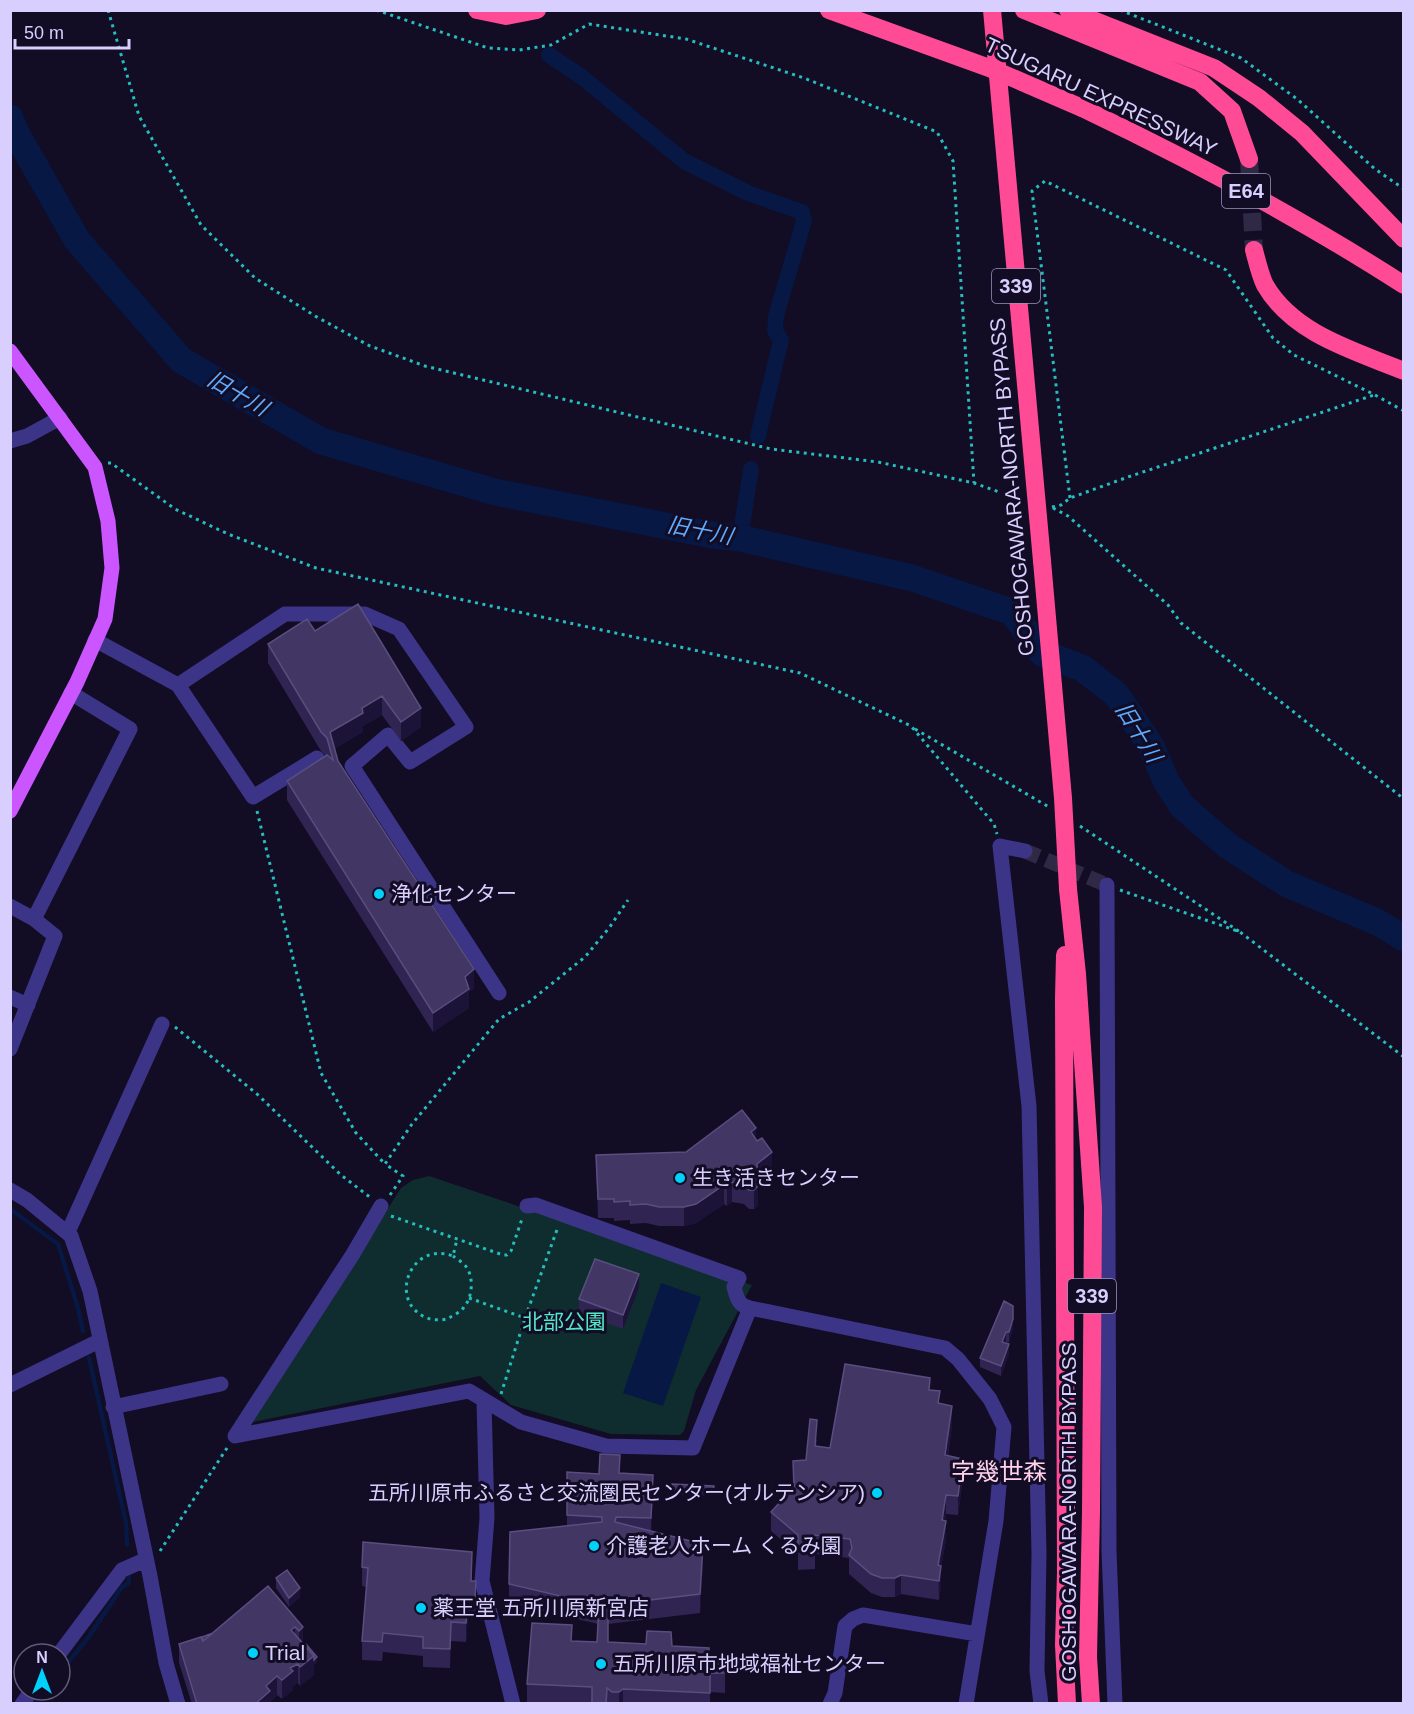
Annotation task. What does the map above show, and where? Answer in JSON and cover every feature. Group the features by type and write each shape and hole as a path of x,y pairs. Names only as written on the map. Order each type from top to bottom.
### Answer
{"highway":[{"path":"477,10 506,16 537,10"},
{"name":"TSUGARU EXPRESSWAY","path":"829,10 992,69 1168,149 1262,199 1404,285"},
{"name":"GOSHOGAWARA-NORTH BYPASS","path":"992,10 1063,798 1093,1207 1088,1656 1091,1704"},
{"path":"1024,10 1200,82 1232,111 1249,159"},
{"path":"1068,10 1214,68 1259,98 1302,133 1404,239"},
{"path":"1254,250 1265,285 1293,319 1343,347 1404,371"},
{"name":"GOSHOGAWARA-NORTH BYPASS","path":"1067,1704 1064,1646 1066,1560 1064,998 1068,889"}],"main road":[{"path":"10,351 94,466 108,521 112,568 105,619 71,693 10,811"}],"street":[{"path":"10,441 27,436 60,418"},
{"path":"178,685 285,614 365,614 399,629 466,727 410,762 388,735 352,766 499,993"},
{"path":"95,640 178,685 254,797 317,758"},
{"path":"34,919 130,729 71,693"},
{"path":"1025,850 1000,846 1029,1106 1038,1542 1037,1671 1041,1704"},
{"path":"1107,885 1109,1551 1114,1704"},
{"path":"10,906 34,919 55,936 10,1049"},
{"path":"10,997 28,1005"},
{"path":"68,1232 162,1024"},
{"path":"10,1190 27,1200 68,1232 90,1291 165,1663 178,1704"},
{"path":"527,1206 536,1205 563,1214 739,1278 734,1287 737,1301 743,1306 945,1348 958,1359 990,1399 1004,1427 996,1521 966,1704"},
{"path":"235,1436 353,1254 380,1208"},
{"path":"235,1436 469,1391 521,1422 606,1446 693,1448 750,1308"},
{"path":"11,1383 99,1341"},
{"path":"113,1407 221,1384"},
{"path":"490,1404 487,1518 482,1581 513,1704"},
{"path":"68,1642 122,1570 145,1560"},
{"path":"831,1704 835,1693 845,1626 853,1619 863,1616 977,1634"}],"path":[{"path":"108,10 139,116 201,225 255,278 315,316 370,346 425,366 771,449 878,462 974,483 999,492"},
{"path":"376,10 488,48 519,50 551,45 589,24 686,39 804,78 937,132 953,161 974,483"},
{"path":"1070,498 1032,191 1045,181 1227,270 1273,338 1294,355 1404,411"},
{"path":"1376,395 1137,473 1052,507 1068,516 1168,605 1181,623 1404,799"},
{"path":"94,466 111,463 175,509 228,534 316,568 800,673 911,726 994,824 1000,846"},
{"path":"254,797 321,1073 356,1133 385,1164 404,1176 380,1208"},
{"path":"1107,885 1240,932 1404,1057"},
{"path":"385,1164 412,1124 499,1019 529,1002 585,957 628,900"},
{"path":"162,1024 178,1028 257,1094 340,1175 380,1208 457,1239 507,1255 511,1251 527,1206"},
{"path":"490,1404 525,1318 563,1214"},
{"path":"453,1256 457,1239"},
{"path":"437,1254 453,1256 467,1267 470,1276 471,1293 464,1309 444,1320 429,1319 414,1311 405,1284 418,1260 437,1254"},
{"path":"469,1298 525,1318"},
{"path":"145,1560 157,1557 235,1436"}],"green space":[{"name":"北部公園","path":"429,1176 752,1285 696,1390 684,1431 680,1435 611,1434 511,1405 480,1376 253,1422 401,1188 413,1180"}],"water":[{"path":"661,1283 701,1297 663,1406 623,1393"}],"building":[{"name":"浄化センター","path":"358,604 421,708 401,722 382,696 362,708 363,713 330,732 338,761 474,969 465,977 469,989 433,1013 287,781 327,755 333,760 327,738 321,732 268,644 307,619 315,631"},
{"name":"生き活きセンター","path":"742,1110 756,1128 751,1132 757,1141 762,1138 772,1152 757,1164 758,1186 754,1190 732,1182 696,1204 684,1207 630,1205 630,1201 614,1202 614,1199 598,1199 596,1155 686,1152"},
{"path":"595,1259 639,1274 623,1315 579,1299"},
{"path":"1004,1301 1013,1306 1013,1319 1009,1332 1006,1332 1002,1342 1009,1344 1001,1366 980,1358"},
{"name":"五所川原市ふるさと交流圏民センター(オルテンシア)","path":"845,1364 930,1378 929,1390 940,1391 938,1403 952,1406 945,1455 963,1459 958,1496 946,1495 942,1520 946,1521 938,1565 941,1566 939,1581 901,1575 895,1578 882,1578 871,1574 849,1555 852,1548 850,1539 814,1535 815,1550 798,1551 798,1535 771,1512 794,1487 793,1461 806,1460 810,1419 817,1420 815,1446 830,1448"},
{"path":"600,1454 620,1455 619,1473 653,1475 651,1518 616,1517 615,1522 703,1544 700,1594 608,1605 608,1642 646,1644 647,1631 671,1632 672,1646 709,1648 709,1660 725,1661 725,1673 710,1673 710,1693 623,1689 619,1692 612,1692 607,1688 606,1704 592,1704 592,1687 527,1684 532,1623 572,1625 571,1641 597,1642 599,1605 509,1584 510,1532 602,1522 602,1517 567,1515 567,1472 599,1474"},
{"path":"672,1484 714,1486 713,1491 671,1490"},
{"name":"薬王堂 五所川原新宮店","path":"363,1542 472,1552 471,1581 476,1581 475,1598 468,1598 466,1623 451,1622 450,1649 423,1648 423,1637 383,1633 382,1642 362,1641 368,1568 362,1567"},
{"path":"287,1570 300,1588 289,1598 276,1578"},
{"name":"Trial","path":"268,1586 303,1627 299,1631 295,1627 291,1630 314,1656 300,1667 298,1664 290,1668 293,1671 282,1680 277,1676 266,1686 270,1691 255,1704 197,1704 179,1644 201,1637 203,1641"},
{"path":"213,1633 203,1641 202,1637"},
{"path":"306,1644 317,1657 314,1660 314,1656 304,1645"}],"waterway":[{"path":"549,55 582,77 684,161 748,193 802,212 804,221 776,316 775,331 781,340 758,436"},
{"name":"旧十川","path":"10,118 16,133 77,240 181,360 321,441 495,492 712,535 740,538 912,578 1012,612 1042,653 1082,668 1116,694 1151,746 1166,781 1182,806 1228,846 1287,884 1377,922 1404,938"},
{"path":"740,538 751,469"},
{"path":"10,1209 58,1244 83,1331"},
{"path":"89,1358 126,1523 127,1545"},
{"path":"72,1657 122,1587 129,1583 128,1570"}],"tunnel":[{"path":"1249,159 1254,250"},
{"path":"1025,851 1107,885"}],"place":[{"name":"浄化センター","path":"379,894"},
{"name":"生き活きセンター","path":"680,1178"},
{"name":"五所川原市ふるさと交流圏民センター(オルテンシア)","path":"877,1493"},
{"name":"介護老人ホーム くるみ園","path":"594,1546"},
{"name":"薬王堂 五所川原新宮店","path":"421,1608"},
{"name":"Trial","path":"253,1653"},
{"name":"五所川原市地域福祉センター","path":"601,1664"}],"district":[{"name":"字幾世森","path":"999,1472"}]}
